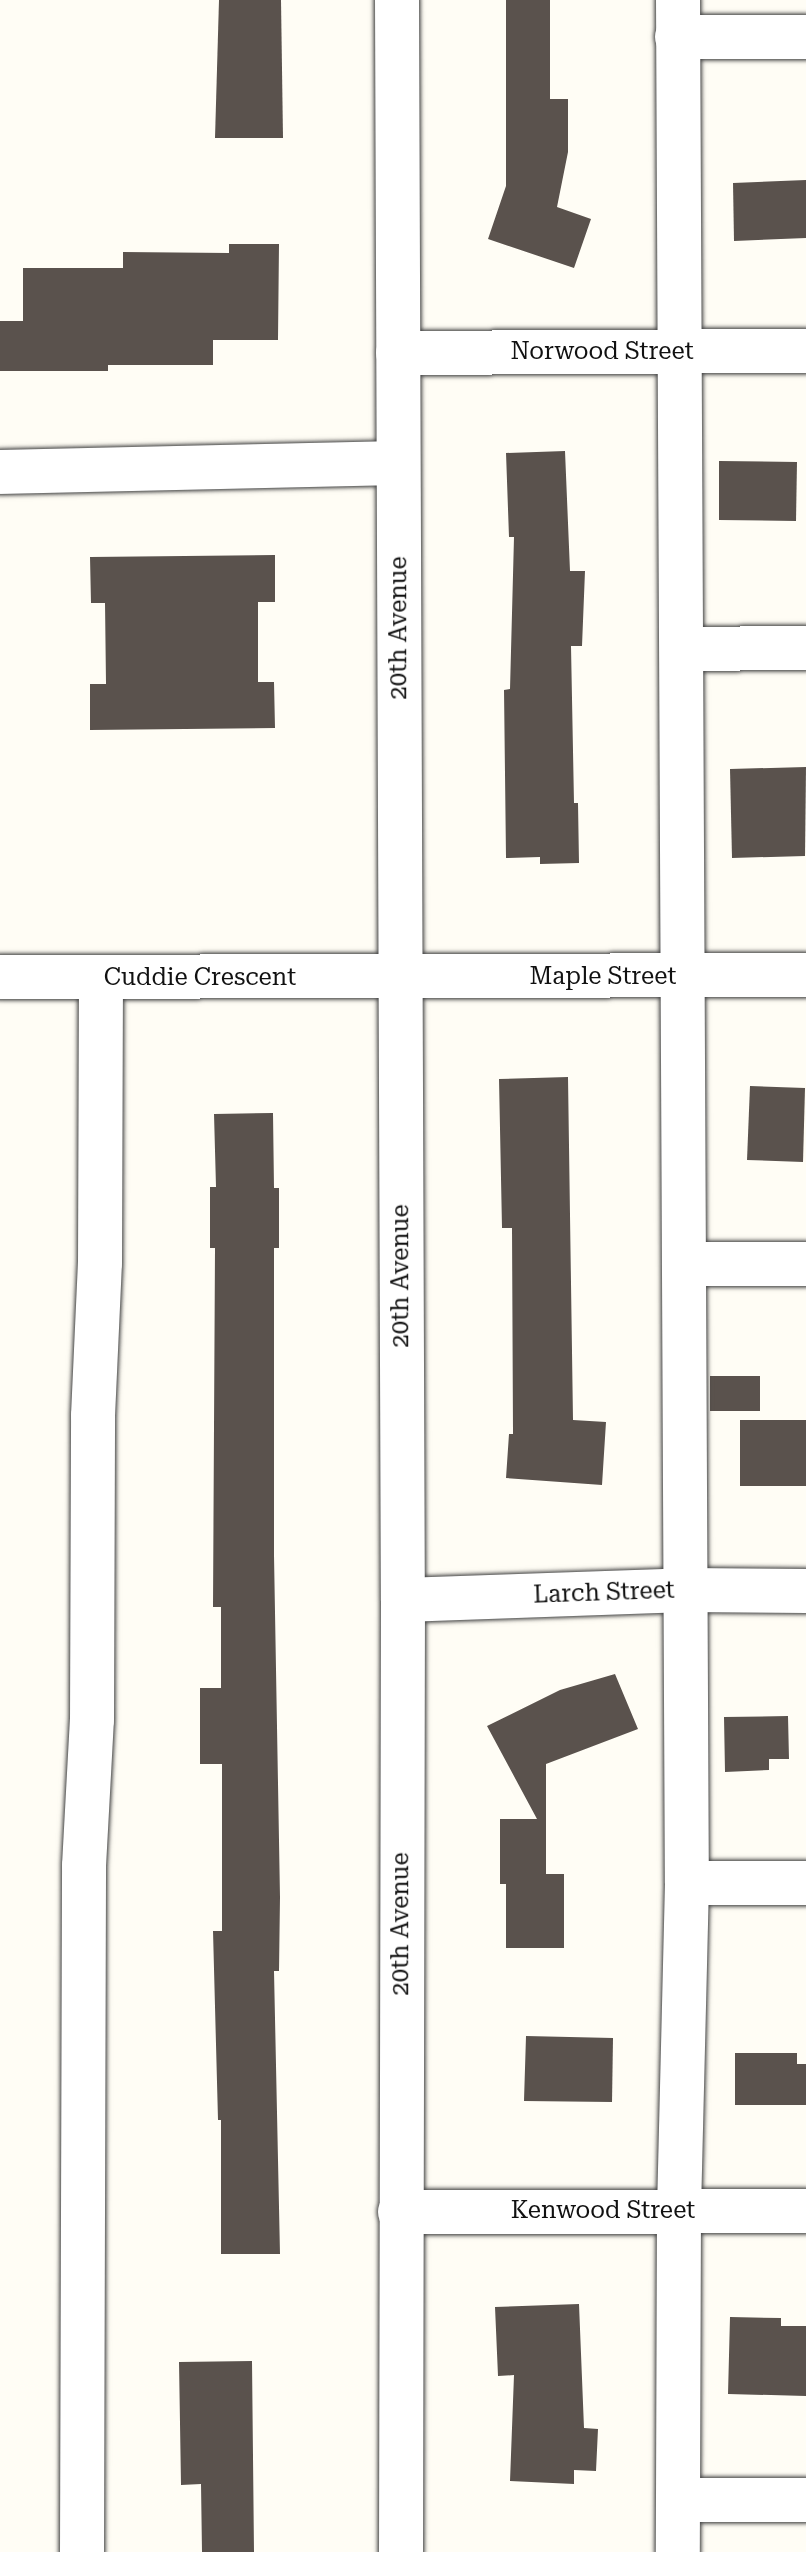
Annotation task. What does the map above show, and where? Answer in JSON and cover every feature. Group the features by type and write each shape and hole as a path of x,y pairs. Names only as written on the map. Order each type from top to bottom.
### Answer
{"street":[{"name":"20th Avenue","path":"397,0 403,1600 401,2552"},
{"path":"678,2552 679,2211 687,1883 678,18 806,37"},
{"name":"Norwood Street","path":"398,353 806,351"},
{"path":"0,472 398,463"},
{"path":"683,649 806,648"},
{"name":"Maple Street","path":"400,978 806,975"},
{"name":"Cuddie Crescent","path":"0,977 400,978"},
{"path":"82,2552 84,1866 92,1720 92,1431 100,1263 101,978"},
{"path":"685,1264 806,1264"},
{"name":"Larch Street","path":"403,1600 686,1590 806,1591"},
{"path":"687,1883 806,1883"},
{"name":"Kenwood Street","path":"400,2212 806,2211"},
{"path":"678,2500 806,2500"}],"building":[{"path":"219,0 281,0 283,138 215,138"},
{"path":"506,0 550,0 550,99 568,99 568,152 557,207 591,219 574,268 488,239 506,186"},
{"path":"806,180 806,238 734,241 733,183"},
{"path":"229,244 279,244 278,340 213,340 213,365 108,365 108,371 0,371 0,321 23,321 23,268 123,268 123,252 229,253"},
{"path":"565,451 570,571 585,571 582,646 571,646 574,803 578,803 579,863 540,864 540,857 506,858 504,690 510,689 514,537 509,537 506,453"},
{"path":"719,461 797,462 796,521 719,520"},
{"path":"275,555 275,602 258,602 258,682 274,682 275,728 90,730 90,684 106,684 105,603 91,603 90,557"},
{"path":"806,767 805,856 732,858 730,769"},
{"path":"568,1077 573,1420 606,1422 602,1485 506,1478 509,1434 513,1434 512,1228 502,1228 499,1079"},
{"path":"750,1086 805,1088 803,1162 747,1160"},
{"path":"273,1113 274,1188 279,1188 279,1248 274,1248 274,1555 280,1897 279,1971 274,1971 280,2254 221,2254 221,2120 218,2120 213,1931 222,1931 222,1764 200,1764 200,1688 221,1688 221,1607 213,1607 215,1248 210,1248 210,1187 216,1187 214,1114"},
{"path":"710,1376 760,1376 760,1411 710,1411"},
{"path":"740,1420 806,1420 806,1486 740,1486"},
{"path":"615,1674 638,1729 546,1764 546,1874 564,1874 564,1948 506,1948 506,1884 500,1884 500,1819 537,1819 487,1726 560,1690"},
{"path":"788,1716 789,1759 769,1759 769,1770 725,1772 724,1717"},
{"path":"526,2036 613,2038 612,2102 524,2101"},
{"path":"735,2053 797,2053 797,2064 806,2064 806,2105 735,2105"},
{"path":"579,2304 584,2428 598,2429 596,2471 574,2470 574,2484 510,2481 514,2375 498,2376 495,2307"},
{"path":"730,2317 781,2318 781,2326 806,2326 806,2396 728,2394"},
{"path":"252,2361 254,2552 202,2552 201,2484 181,2485 179,2362"}]}
